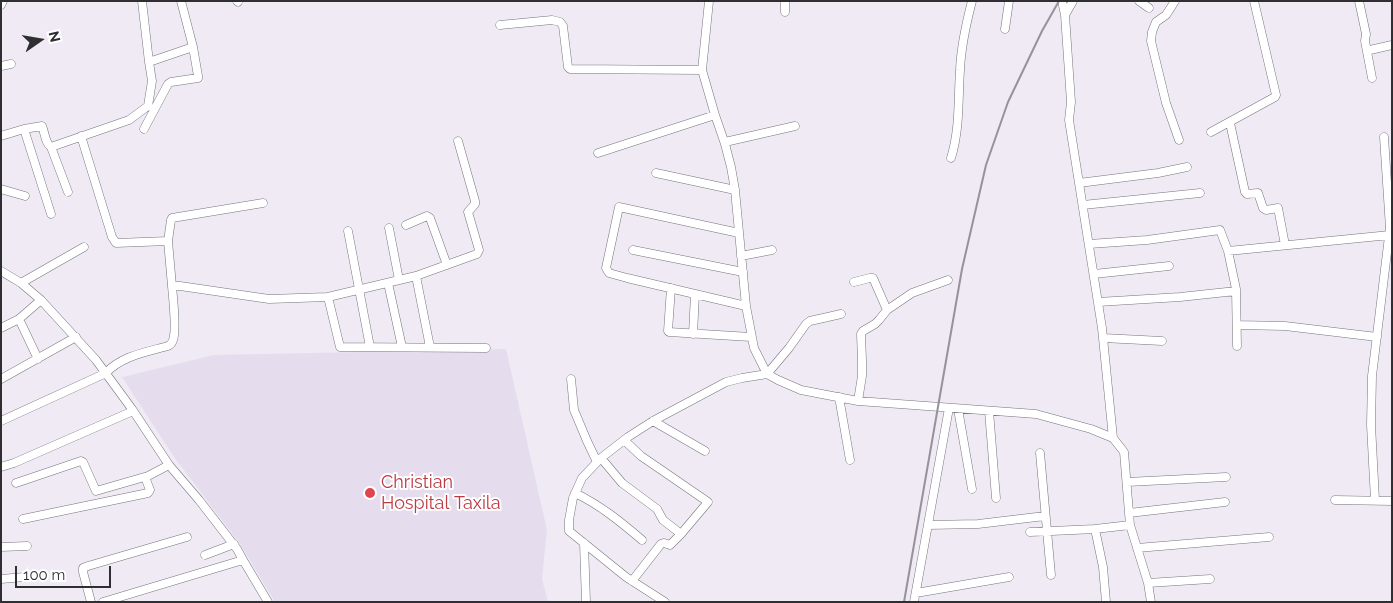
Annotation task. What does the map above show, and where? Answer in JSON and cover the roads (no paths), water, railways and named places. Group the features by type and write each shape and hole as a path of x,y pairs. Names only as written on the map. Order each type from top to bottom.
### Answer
{"street":[{"path":"51,147 129,120 148,106 152,81 142,1"},
{"path":"144,129 168,84 198,78 182,1"},
{"path":"709,1 702,70 731,167 735,190 746,306 754,348 766,374"},
{"path":"785,1 786,12"},
{"path":"951,158 958,130 962,51 972,1"},
{"path":"1005,29 1009,1"},
{"path":"1062,1 1065,15 1071,102 1069,120 1103,338 1113,438"},
{"path":"1065,15 1073,1"},
{"path":"1139,1 1149,8"},
{"path":"1175,1 1166,15 1156,22 1151,41 1166,103 1179,140"},
{"path":"1211,132 1230,123 1276,95 1254,1"},
{"path":"1359,1 1372,78"},
{"path":"500,25 552,20 560,22 563,26 568,67 570,69 702,70"},
{"path":"1370,50 1392,45"},
{"path":"149,62 192,46"},
{"path":"1,66 11,64"},
{"path":"598,153 715,115"},
{"path":"1230,123 1245,192 1247,194 1258,193 1266,210 1278,208 1285,246"},
{"path":"1,136 24,128 42,126 68,192"},
{"path":"725,142 795,126"},
{"path":"24,128 51,214"},
{"path":"81,136 112,237 116,243 168,241"},
{"path":"1375,500 1371,425 1372,376 1391,224 1384,137"},
{"path":"172,286 269,300 328,297 416,276 477,254 479,250 468,212 475,204 475,201 458,141"},
{"path":"1079,183 1158,173 1187,167"},
{"path":"656,173 735,190"},
{"path":"1,189 25,196"},
{"path":"1082,205 1200,193"},
{"path":"1,421 106,373 111,368 138,354 171,344 174,332 168,241 172,218 263,203"},
{"path":"739,233 619,207 606,268 609,273 746,306"},
{"path":"406,225 427,216 430,218 447,265"},
{"path":"389,228 399,280"},
{"path":"1089,244 1146,240 1220,230 1228,251 1236,291 1237,346"},
{"path":"348,231 370,347"},
{"path":"1228,251 1390,235"},
{"path":"21,283 84,246"},
{"path":"633,250 742,272"},
{"path":"741,256 772,250"},
{"path":"1094,274 1168,266"},
{"path":"1,271 21,283 41,300 76,337 106,373 169,465 234,544 268,602"},
{"path":"416,276 430,347"},
{"path":"854,282 873,278 887,310"},
{"path":"858,400 862,376 861,334 863,331 879,320 887,310 912,293 948,280"},
{"path":"388,283 402,347"},
{"path":"671,288 669,332 752,337"},
{"path":"1098,302 1180,297 1236,291"},
{"path":"693,334 695,294"},
{"path":"328,297 340,347 486,348"},
{"path":"1,328 19,318 41,300"},
{"path":"766,374 790,348 806,324 810,321 841,314"},
{"path":"19,318 38,359"},
{"path":"1237,325 1285,326 1377,337"},
{"path":"1,379 76,337"},
{"path":"1103,338 1162,341"},
{"path":"665,602 632,581 569,531 573,498 582,478 599,460 624,440 653,421 726,382 766,374 801,390 858,400 1036,414 1091,429 1113,438 1124,452 1130,525 1148,583 1151,602"},
{"path":"571,378 574,410 587,441 599,460 622,483 657,509 663,520 681,534"},
{"path":"839,397 850,460"},
{"path":"914,602 949,408"},
{"path":"958,409 972,489"},
{"path":"1,467 133,411"},
{"path":"989,411 996,498"},
{"path":"653,421 705,451"},
{"path":"624,440 641,456 708,502 670,545 661,544 632,581"},
{"path":"1040,453 1051,575"},
{"path":"16,483 81,461 84,462 96,491 145,477 169,465"},
{"path":"23,519 148,493 150,490 145,477"},
{"path":"1127,482 1226,478"},
{"path":"576,493 620,522 642,540"},
{"path":"1335,500 1392,501"},
{"path":"1129,513 1225,502"},
{"path":"928,525 978,524 1045,516"},
{"path":"1030,532 1095,529 1130,525"},
{"path":"1095,529 1103,568 1106,602"},
{"path":"91,602 82,572 83,568 187,537"},
{"path":"1137,548 1269,537"},
{"path":"584,543 586,602"},
{"path":"205,555 234,544"},
{"path":"1,546 28,546"},
{"path":"103,602 243,560"},
{"path":"1,579 36,576"},
{"path":"916,593 1009,577"},
{"path":"1148,583 1210,579"}],"railway":[{"path":"904,602 962,269 986,165 1008,102 1042,31 1059,1"}],"place":[{"name":"Christian Hospital Taxila","path":"370,493"}]}
